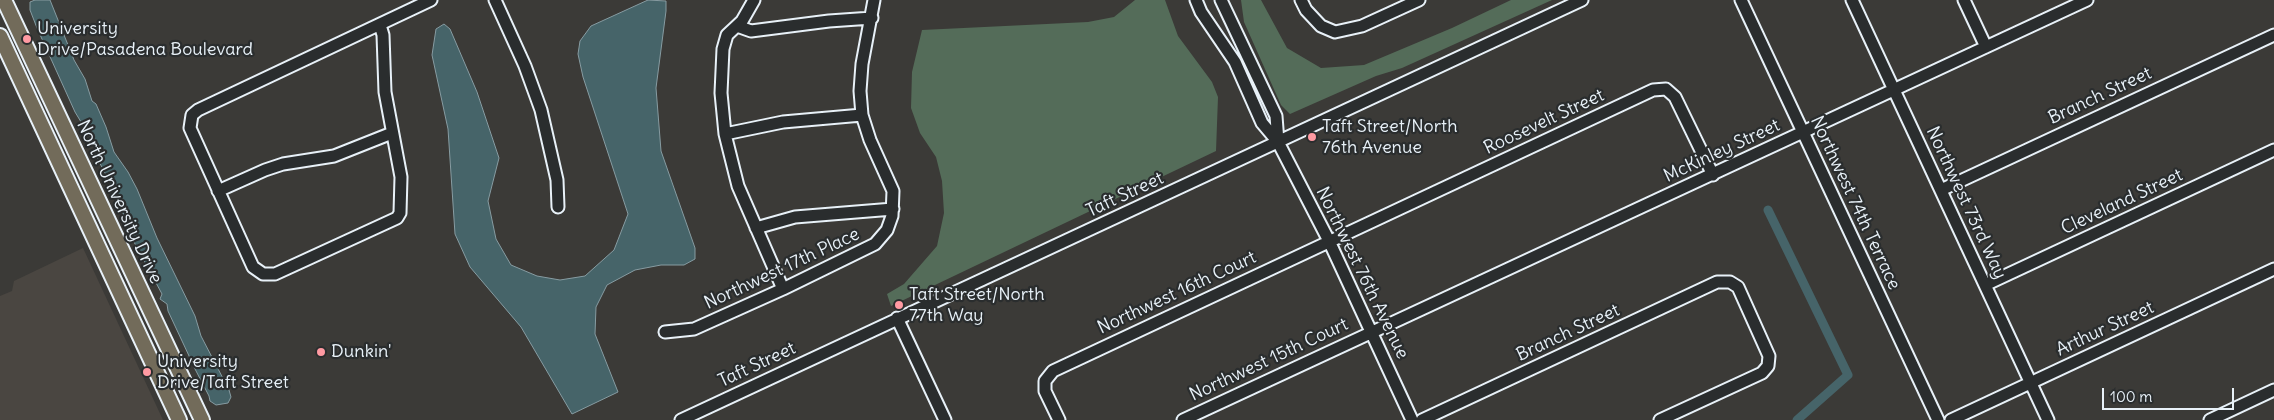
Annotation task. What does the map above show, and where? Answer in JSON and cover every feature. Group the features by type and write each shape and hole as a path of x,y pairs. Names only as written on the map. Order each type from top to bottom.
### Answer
{"main road":[{"name":"North University Drive","path":"4,7 202,420"},
{"path":"0,36 178,420"}],"street":[{"path":"380,24 384,35 385,92 401,176 402,197 400,213 397,218 274,274 263,274 253,267 218,191 190,128 192,115 198,110 380,24 431,0"},
{"path":"497,0 541,110 557,180 558,207"},
{"path":"754,0 737,26 727,35 723,49 721,94 725,134 738,186 783,289"},
{"path":"756,228 795,218 893,209 894,191 870,140 862,115 860,91 862,64 874,0"},
{"name":"Northwest 76th Avenue","path":"1196,0 1201,12 1235,62 1262,123 1278,142 1328,241 1412,420"},
{"name":"Northwest 76th Avenue","path":"1221,0 1234,22 1276,116 1278,142"},
{"name":"Northwest 76th Avenue","path":"1231,0 1234,22"},
{"path":"1301,0 1306,10 1321,26 1335,32 1350,30 1419,0"},
{"name":"Taft Street","path":"681,420 1582,0"},
{"name":"Northwest 74th Terrace","path":"1741,0 1938,420"},
{"name":"Northwest 73rd Way","path":"1852,0 2048,420"},
{"path":"1964,0 1986,47"},
{"name":"McKinley Street","path":"1371,331 1713,175 2080,2"},
{"path":"737,26 751,31 830,21 872,18"},
{"name":"Branch Street","path":"1941,190 2274,35"},
{"name":"Roosevelt Street","path":"1328,241 1653,90 1666,89 1675,97 1713,175"},
{"path":"725,134 783,122 862,115"},
{"path":"218,191 265,170 283,164 334,156 392,133"},
{"name":"Cleveland Street","path":"1985,285 2274,150"},
{"name":"Northwest 17th Place","path":"665,332 694,329 783,289 875,244 887,230 893,209"},
{"name":"Northwest 16th Court","path":"1059,420 1045,391 1045,381 1054,370 1328,241"},
{"name":"Arthur Street","path":"1951,420 2274,269"},
{"name":"Branch Street","path":"1422,420 1717,282 1730,282 1738,287 1742,295 1769,356 1768,366 1762,373 1660,420"},
{"path":"897,318 946,420"},
{"name":"Northwest 15th Court","path":"1182,420 1371,331"},
{"path":"2210,420 2274,390"}],"shaded area":[{"path":"83,248 163,420 0,420 0,296 12,291 14,281"}],"green space":[{"path":"1135,0 1165,0 1178,36 1212,82 1218,97 1216,151 891,306 887,294 904,284 937,246 944,213 942,181 936,157 920,133 911,108 912,72 922,30 1088,22 1114,17"},
{"path":"1241,0 1261,0 1287,48 1321,68 1364,65 1452,28 1511,0 1552,0 1402,68 1376,76 1290,114 1281,105 1244,22"}],"water":[{"path":"50,0 74,60 85,79 92,101 96,104 106,127 114,152 137,189 157,238 195,316 201,336 229,390 231,397 228,403 216,405 210,401 194,367 194,360 190,358 168,311 167,304 160,299 162,294 134,242 115,192 95,154 95,145 75,112 37,28 30,10 30,2"},
{"path":"648,0 666,1 656,88 661,151 695,248 695,259 684,265 661,265 635,270 607,285 596,307 595,334 618,392 572,414 521,327 470,267 455,234 448,129 432,55 436,29 444,24 450,29 477,92 499,158 488,201 496,239 511,265 537,276 560,280 585,276 614,250 628,214 583,77 578,54 580,41 591,26"}],"waterway":[{"path":"1768,210 1848,375 1797,420"}],"place":[{"name":"University Drive/Pasadena Boulevard","path":"27,39"},
{"name":"Taft Street/North 76th Avenue","path":"1312,137"},
{"name":"Taft Street/North 77th Way","path":"899,305"},
{"name":"Dunkin'","path":"321,352"},
{"name":"University Drive/Taft Street","path":"147,372"}]}
